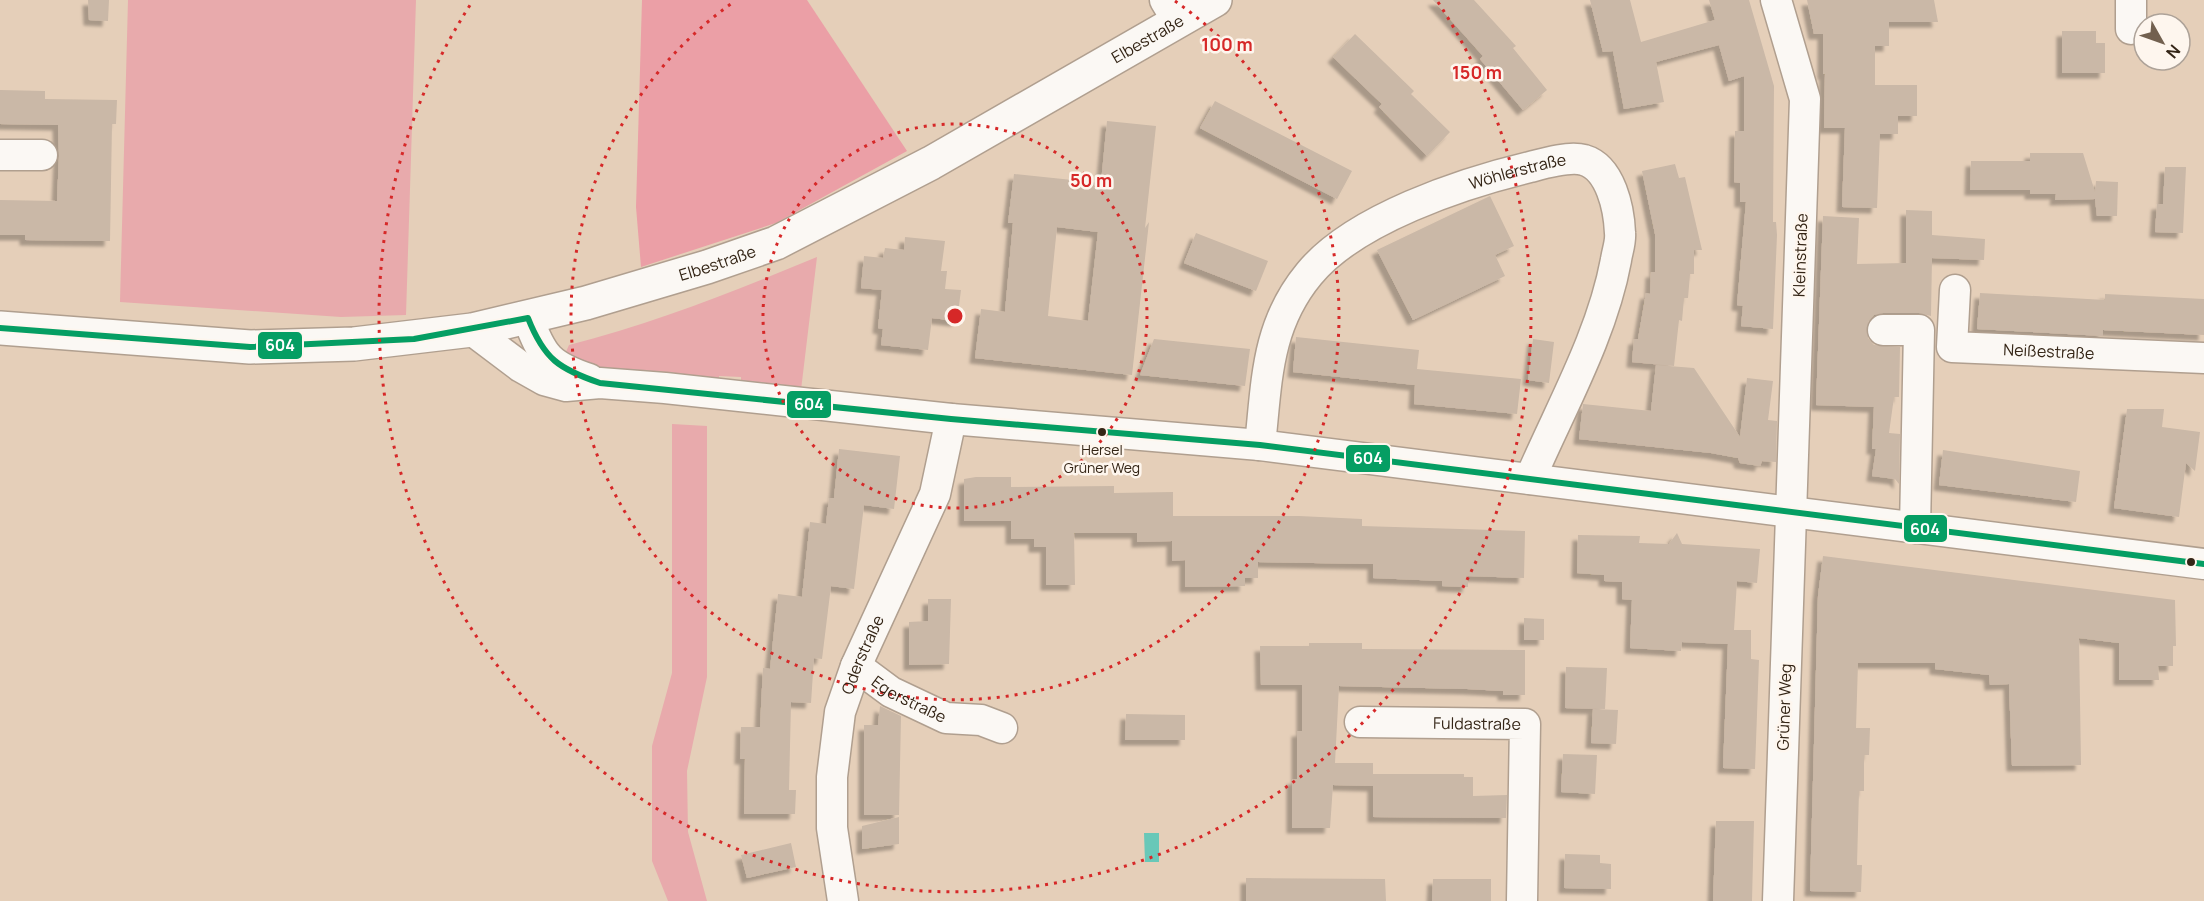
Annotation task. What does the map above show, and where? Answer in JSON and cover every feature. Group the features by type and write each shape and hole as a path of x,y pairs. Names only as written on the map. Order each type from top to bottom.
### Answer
{"main road":[{"name":"Elbestraße","path":"0,328 250,347 319,345 414,339 472,330 528,318 641,288 776,243 931,163 1171,10 1215,0"}],"street":[{"name":"Kleinstraße","path":"1776,0 1805,99 1789,514"},
{"path":"2131,0 2131,29"},
{"path":"0,155 42,155"},
{"name":"Wöhlerstraße","path":"1260,445 1271,344 1282,313 1309,273 1346,242 1381,221 1438,195 1488,177 1554,162 1583,160 1600,170 1611,188 1620,234 1611,286 1530,479"},
{"name":"Neißestraße","path":"1955,290 1952,347 2204,358"},
{"path":"528,318 541,348 561,370 600,383"},
{"path":"472,330 521,367 544,380 566,386 600,383 665,387 951,418 1260,445 1789,514 2204,564"},
{"path":"1883,330 1918,330 1915,528"},
{"name":"Oderstraße","path":"843,901 834,852 832,777 840,712 856,666 936,494 951,418"},
{"name":"Grüner Weg","path":"1778,901 1789,514"},
{"name":"Egerstraße","path":"856,666 891,692 946,718 981,720 1002,728"},
{"name":"Fuldastraße","path":"1360,722 1525,724 1522,901"}],"shaded area":[{"path":"128,0 416,0 406,315 341,317 120,302"},
{"path":"642,0 807,0 907,151 776,223 641,267 636,207"},
{"path":"817,257 801,390 741,385 741,377 719,376 719,383 606,372 565,354 569,345 664,316"},
{"path":"672,424 707,426 707,677 687,771 688,832 707,901 668,901 652,861 652,746 672,673"}],"water":[{"path":"1144,833 1159,833 1159,862 1145,862"}],"building":[{"path":"88,0 109,0 108,21 89,20"},
{"path":"1433,0 1474,0 1516,46 1513,48 1547,90 1523,110 1480,59 1483,56"},
{"path":"1590,0 1630,0 1641,42 1715,20 1709,0 1749,0 1774,86 1773,222 1776,222 1777,235 1773,329 1741,326 1743,306 1737,305 1746,202 1740,202 1740,183 1734,182 1735,131 1744,131 1744,76 1729,81 1719,45 1656,62 1664,102 1624,109 1613,51 1603,52"},
{"path":"1807,0 1934,0 1938,22 1889,22 1889,46 1875,46 1875,85 1917,85 1917,116 1898,116 1898,134 1880,134 1877,208 1842,207 1845,128 1824,128 1823,34 1814,34"},
{"path":"2062,31 2096,31 2096,43 2105,43 2105,73 2062,73"},
{"path":"1355,34 1414,91 1411,94 1450,132 1427,156 1379,107 1382,104 1333,57"},
{"path":"0,90 45,91 45,99 117,100 116,124 112,124 110,241 25,240 25,235 0,235 0,200 57,201 59,156 58,125 0,124"},
{"path":"1215,101 1352,171 1337,199 1200,128"},
{"path":"1107,121 1156,126 1145,228 1149,222 1132,375 975,358 981,309 1005,312 1013,223 1008,223 1014,174 1101,183","holes":["1057,227 1098,232 1088,321 1048,316"]},
{"path":"2030,153 2083,153 2095,192 2096,181 2118,182 2117,216 2097,216 2095,199 2055,200 2056,194 2030,194 2030,190 1970,190 1971,161 2030,161"},
{"path":"1675,164 1679,178 1685,177 1702,250 1694,250 1694,274 1690,274 1688,298 1684,298 1682,321 1679,320 1674,366 1632,362 1634,339 1638,339 1646,293 1650,294 1651,272 1655,272 1655,234 1642,171"},
{"path":"2165,167 2186,167 2183,233 2155,232 2157,204 2163,204"},
{"path":"1490,196 1514,246 1495,255 1505,276 1413,320 1377,250"},
{"path":"1906,210 1932,211 1932,235 1985,239 1984,260 1932,258 1931,316 1919,313 1883,313 1874,315 1868,322 1868,338 1874,345 1900,347 1899,397 1894,397 1889,433 1900,434 1899,484 1895,479 1872,476 1876,449 1872,449 1874,407 1816,405 1823,216 1859,218 1857,264 1906,263"},
{"path":"1196,233 1268,261 1256,291 1184,263"},
{"path":"905,237 945,241 941,271 947,271 945,289 961,290 957,321 932,318 928,350 881,345 883,329 878,328 882,290 861,288 864,256 883,258 885,248 904,250"},
{"path":"1980,293 2105,300 2105,294 2204,299 2204,335 2103,330 2103,336 1977,329"},
{"path":"1296,337 1419,350 1417,369 1521,379 1517,414 1414,404 1415,385 1293,372"},
{"path":"1154,339 1250,349 1245,386 1140,375"},
{"path":"1533,339 1554,342 1549,383 1528,380"},
{"path":"1656,365 1694,368 1740,437 1747,378 1773,381 1768,420 1777,421 1776,462 1762,461 1760,466 1740,463 1738,458 1711,453 1579,439 1583,404 1651,411"},
{"path":"2127,409 2164,409 2162,427 2200,432 2195,471 2186,463 2179,517 2114,508"},
{"path":"839,449 900,456 894,509 864,505 854,589 831,586 822,659 814,658 811,703 791,702 789,790 796,790 795,814 744,814 745,759 740,759 741,727 760,727 763,668 770,669 778,594 802,597 810,522 826,524 829,498 834,498"},
{"path":"1943,450 2080,471 2076,502 1939,485"},
{"path":"1011,477 1011,487 1114,486 1114,493 1173,492 1173,516 1299,516 1362,519 1362,526 1525,531 1524,578 1468,576 1468,587 1442,586 1442,581 1373,578 1373,564 1258,562 1258,578 1245,578 1245,586 1185,587 1185,560 1172,561 1172,541 1137,542 1137,533 1074,533 1075,585 1046,585 1046,547 1034,547 1034,539 1011,539 1011,521 964,521 964,479"},
{"path":"1677,533 1682,544 1760,549 1757,583 1737,581 1734,630 1751,630 1751,659 1759,660 1755,769 1723,768 1728,644 1682,642 1681,651 1630,648 1632,600 1622,599 1622,582 1604,581 1604,575 1577,573 1578,535 1640,536 1639,543 1669,544"},
{"path":"1823,556 2175,600 2176,646 2173,646 2173,666 2158,666 2159,680 2119,680 2119,643 2079,638 2081,765 2012,766 2009,684 1990,685 1989,675 1935,669 1935,663 1858,663 1856,728 1870,728 1869,755 1864,755 1864,791 1859,791 1857,865 1862,865 1861,892 1810,891 1818,596"},
{"path":"928,599 951,599 949,664 909,665 909,622 928,621"},
{"path":"1524,618 1544,619 1544,640 1524,640"},
{"path":"1309,643 1362,643 1362,649 1525,650 1525,695 1503,695 1503,691 1467,689 1339,686 1335,763 1373,763 1373,774 1464,774 1464,777 1473,777 1473,796 1507,795 1506,818 1373,817 1373,786 1333,785 1330,828 1292,828 1292,779 1297,779 1297,731 1302,731 1302,685 1261,685 1260,646 1309,646"},
{"path":"1566,667 1607,668 1605,709 1565,708"},
{"path":"880,706 901,716 899,815 864,815 864,725 878,725"},
{"path":"1593,709 1618,710 1616,744 1591,743"},
{"path":"1126,714 1185,715 1185,740 1125,740"},
{"path":"1563,754 1597,755 1595,794 1561,792"},
{"path":"899,817 899,844 862,849 862,826"},
{"path":"1716,821 1754,821 1752,901 1713,901"},
{"path":"791,843 796,867 747,878 741,855"},
{"path":"1565,854 1600,855 1600,863 1611,864 1611,889 1564,888"},
{"path":"1246,878 1385,879 1386,901 1246,901"},
{"path":"1433,879 1491,879 1491,901 1432,901"}],"transit line":[{"name":"604","path":"0,328 250,347 414,339 528,318 540,343 555,361 574,373 600,383 951,419 1260,445 2204,564"}],"place":[{"name":"Hersel Grüner Weg","path":"1102,432"}]}
